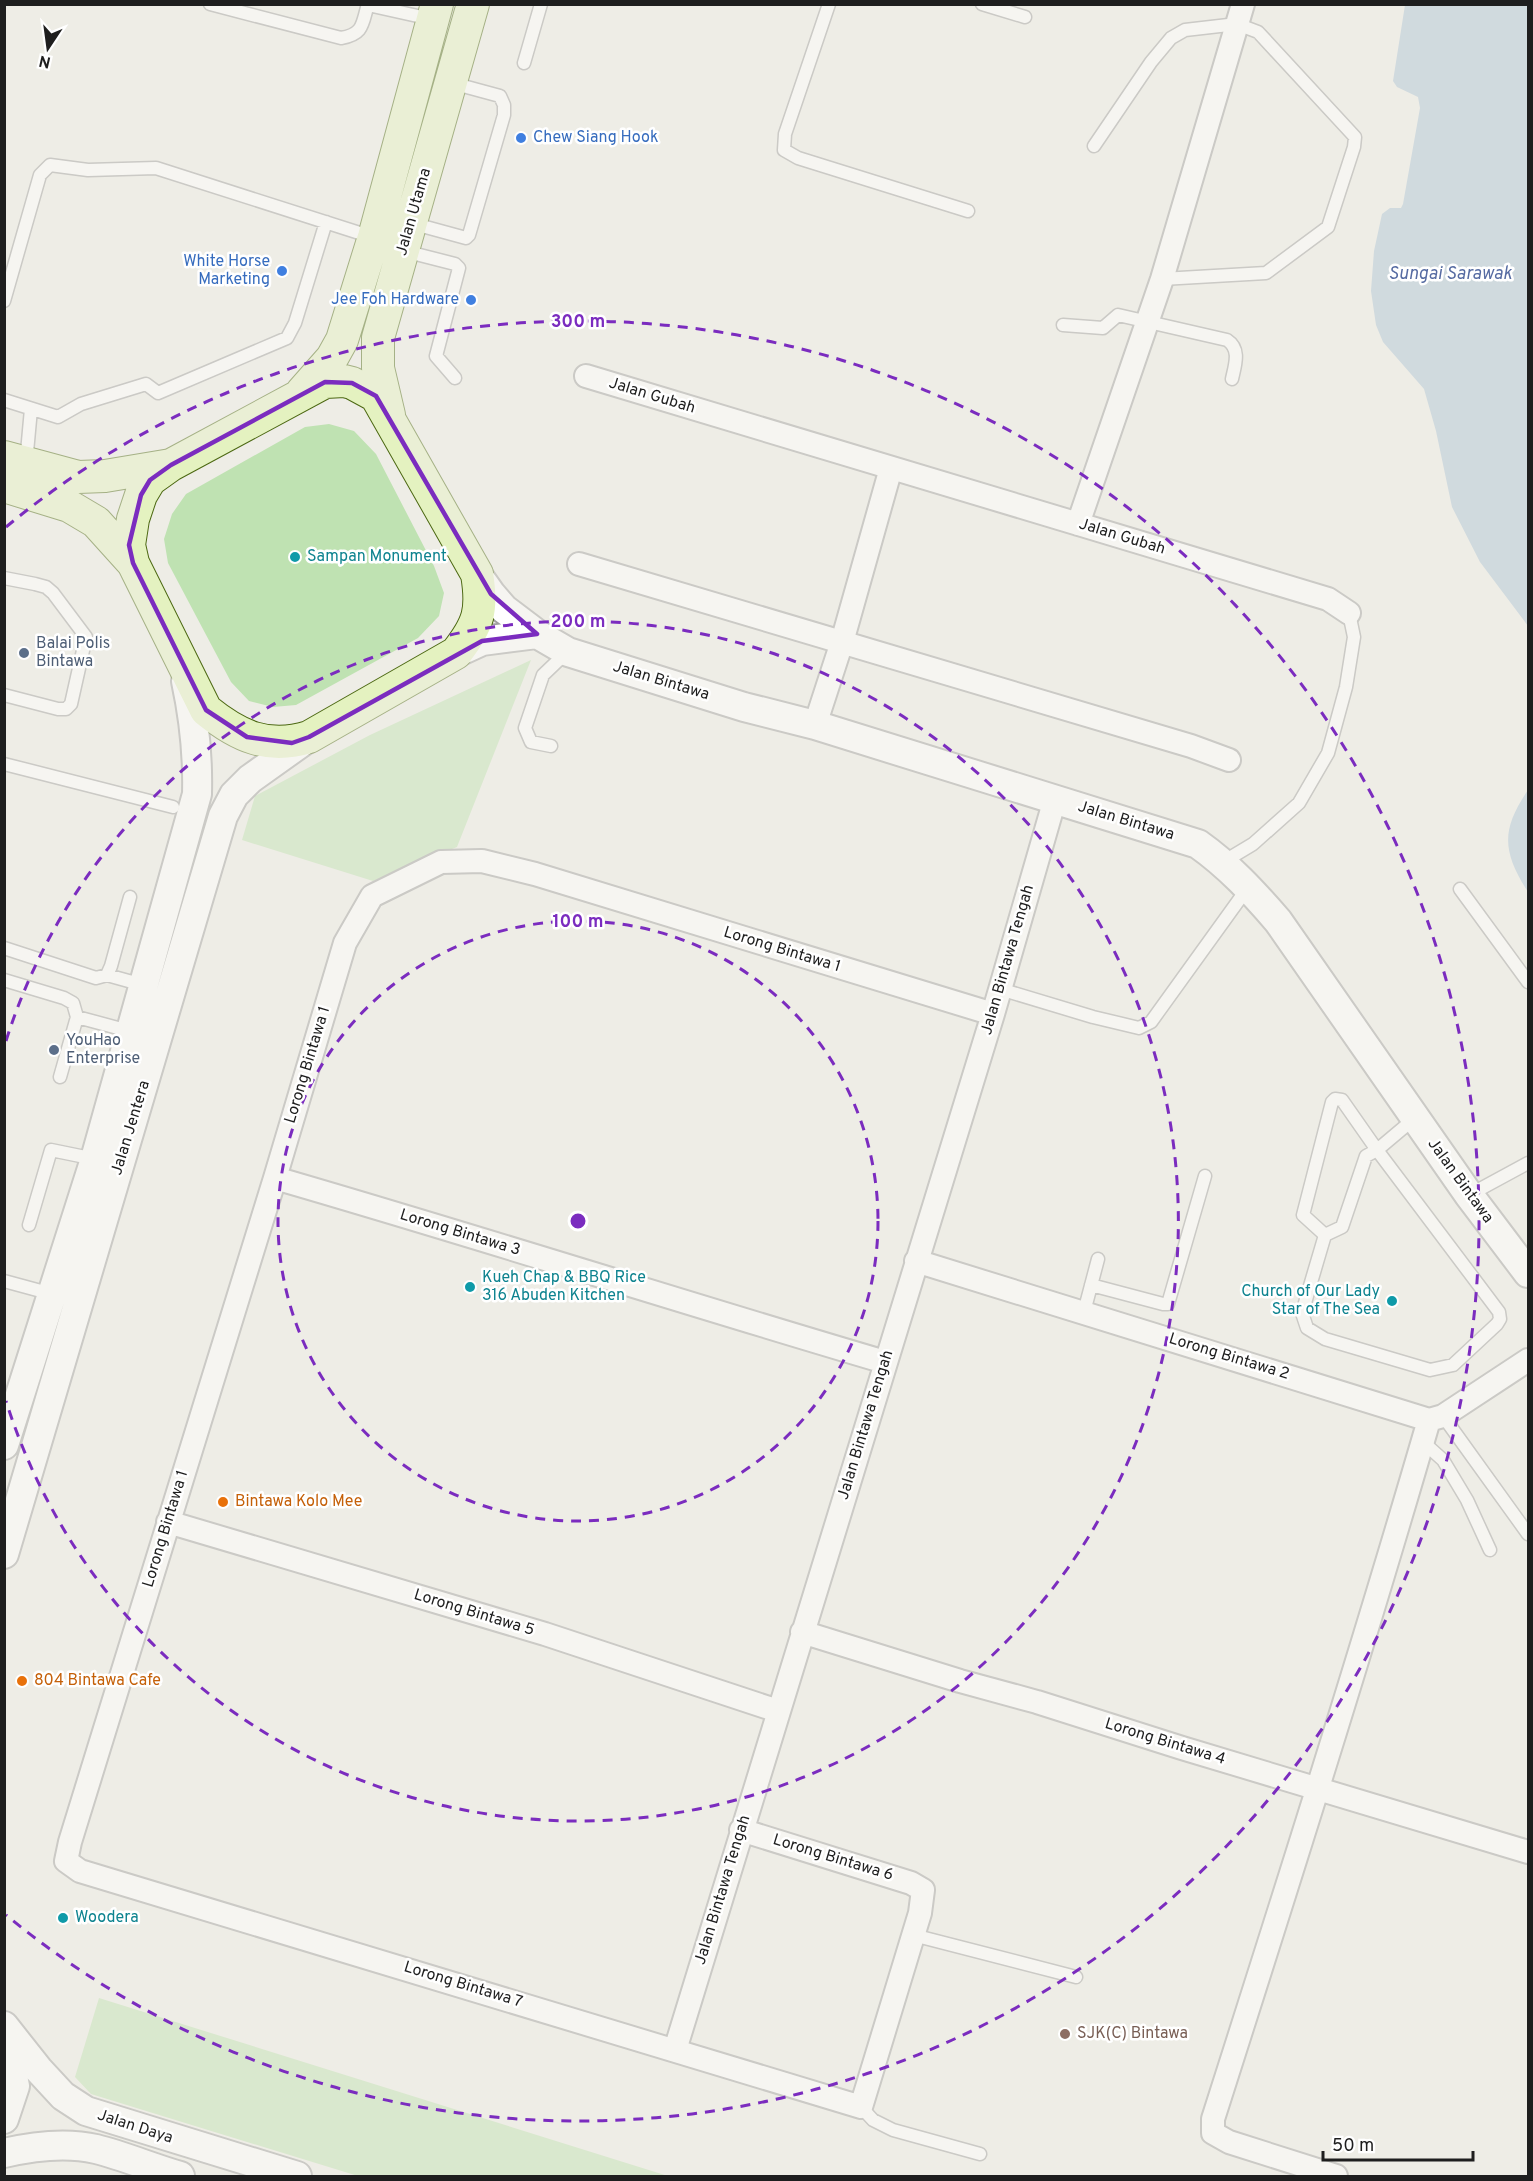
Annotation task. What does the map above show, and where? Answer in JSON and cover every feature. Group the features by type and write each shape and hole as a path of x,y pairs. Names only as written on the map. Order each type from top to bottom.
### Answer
{"main road":[{"name":"Jalan Utama","path":"390,421 378,368 378,338 473,4"},
{"name":"Jalan Utama","path":"297,398 332,358 342,340 374,237 434,12"},
{"path":"325,382 351,382 376,396 477,574 481,596 478,619 470,636 456,653 309,737 292,743 247,737 226,726 206,710 133,563 129,545 133,519 141,495 150,480 171,465 297,398 325,382"},
{"path":"12,469 78,477 105,476 171,465"},
{"path":"12,469 96,522 133,563"}],"street":[{"path":"1078,524 1162,279 1240,14"},
{"name":"Jalan Gubah","path":"586,376 1328,599 1349,613"},
{"path":"815,725 842,642 891,468"},
{"path":"579,564 1191,746 1229,760"},
{"name":"Jalan Bintawa","path":"477,574 504,609 537,634 568,652 744,707 815,725 1198,844 1223,862 1249,886 1278,921 1469,1195 1528,1273"},
{"path":"456,653 482,641 537,634"},
{"name":"Jalan Jentera","path":"4,1445 95,1159 197,794 198,769 193,718 182,661"},
{"name":"Jalan Jentera","path":"4,1554 224,816 234,795 250,779 309,737"},
{"name":"Jalan Bintawa Tengah","path":"675,2050 993,1014 1055,800"},
{"name":"Lorong Bintawa 1","path":"66,1861 345,943 372,896 441,862 482,861 535,874 993,1014"},
{"name":"Lorong Bintawa 3","path":"275,1178 885,1362"},
{"name":"Lorong Bintawa 2","path":"916,1261 1436,1418"},
{"path":"1336,2176 1229,2142 1213,2133 1213,2119 1319,1789 1423,1442 1436,1418 1528,1360"},
{"name":"Lorong Bintawa 5","path":"168,1522 545,1634 778,1711"},
{"name":"Lorong Bintawa 4","path":"802,1632 1528,1852"},
{"name":"Lorong Bintawa 6","path":"741,1830 911,1883 923,1890 914,1935"},
{"name":"Lorong Bintawa 7","path":"66,1861 80,1871 861,2107"},
{"path":"861,2107 914,1935"},
{"name":"Jalan Daya","path":"4,2026 63,2096 86,2111 297,2176"},
{"path":"4,2032 15,2086 4,2119"},
{"name":"Jalan Daya","path":"4,2153 31,2147 59,2146 95,2149 180,2176"}],"lane":[{"path":"210,4 341,38 354,35 361,29 368,5 434,12"},
{"path":"524,63 541,4"},
{"path":"829,4 784,134 784,150 798,158 968,211"},
{"path":"982,4 1025,17"},
{"path":"1094,146 1151,62 1171,38 1185,30 1240,14 1355,137 1354,147 1328,227 1278,267 1266,273 1162,279"},
{"path":"407,237 466,238 469,235 504,115 504,105 500,96 452,83"},
{"path":"4,302 40,175 50,165 88,170 156,168 374,237"},
{"path":"4,400 58,417 81,404 146,384 158,393 287,338 295,323 326,222"},
{"path":"407,237 459,268 436,356 455,378"},
{"path":"1063,324 1103,328 1118,315 1227,340 1233,344 1237,354 1232,379"},
{"path":"12,469 31,409"},
{"path":"4,578 46,587 86,637 71,704 66,709 58,710 4,695"},
{"path":"1223,862 1253,844 1299,803 1328,753 1347,687 1354,637 1349,613"},
{"path":"551,746 531,742 525,728 543,675 568,652"},
{"path":"4,764 173,807"},
{"path":"1000,989 1093,1017 1139,1028 1151,1022 1249,886"},
{"path":"1460,889 1528,982"},
{"path":"107,975 130,897"},
{"path":"4,948 96,978 107,975 143,985"},
{"path":"4,981 64,998 73,1003 76,1017 60,1077"},
{"path":"76,1017 129,1031"},
{"path":"1325,1235 1303,1215 1332,1102 1335,1099 1342,1100 1377,1150 1499,1312 1500,1319 1497,1324 1453,1365 1430,1370 1325,1338 1307,1328 1302,1313 1325,1235 1342,1227 1366,1156 1377,1150 1415,1118"},
{"path":"29,1225 51,1150 95,1159"},
{"path":"1469,1195 1528,1163"},
{"path":"1091,1285 1168,1304 1205,1176"},
{"path":"1084,1312 1098,1259"},
{"path":"4,1281 52,1294"},
{"path":"1436,1418 1528,1534"},
{"path":"1423,1442 1443,1460 1467,1500 1490,1550"},
{"path":"914,1935 1076,1977"},
{"path":"861,2107 873,2120 893,2130 980,2154"}],"highlighted area":[{"path":"325,382 352,383 376,396 491,594 537,634 482,641 309,737 292,743 247,737 206,710 133,563 129,545 141,495 150,480 171,465"}],"green space":[{"path":"329,424 354,431 376,454 434,566 444,593 439,616 418,638 296,705 273,707 249,701 231,682 168,563 164,539 172,514 186,494 305,427"},
{"path":"531,660 457,847 373,881 242,840 255,796 370,735"},
{"path":"99,1998 668,2176 358,2176 91,2094 75,2077"}],"water":[{"name":"Sungai Sarawak","path":"1405,5 1528,5 1528,626 1480,562 1452,507 1436,431 1424,389 1383,342 1376,325 1371,291 1374,251 1382,214 1390,208 1401,208 1403,204 1420,108 1418,97 1397,87 1393,81"},
{"path":"1528,790 1528,892 1513,864 1508,841 1513,817"}],"place":[{"name":"Chew Siang Hook","path":"521,138"},
{"name":"White Horse Marketing","path":"282,271"},
{"name":"Jee Foh Hardware","path":"471,300"},
{"name":"Sampan Monument","path":"295,557"},
{"name":"Balai Polis Bintawa","path":"24,653"},
{"name":"YouHao Enterprise","path":"54,1050"},
{"name":"Kueh Chap & BBQ Rice 316 Abuden Kitchen","path":"470,1287"},
{"name":"Church of Our Lady Star of The Sea","path":"1392,1301"},
{"name":"Bintawa Kolo Mee","path":"223,1502"},
{"name":"804 Bintawa Cafe","path":"22,1681"},
{"name":"Woodera","path":"63,1918"},
{"name":"SJK(C) Bintawa","path":"1065,2034"}]}
